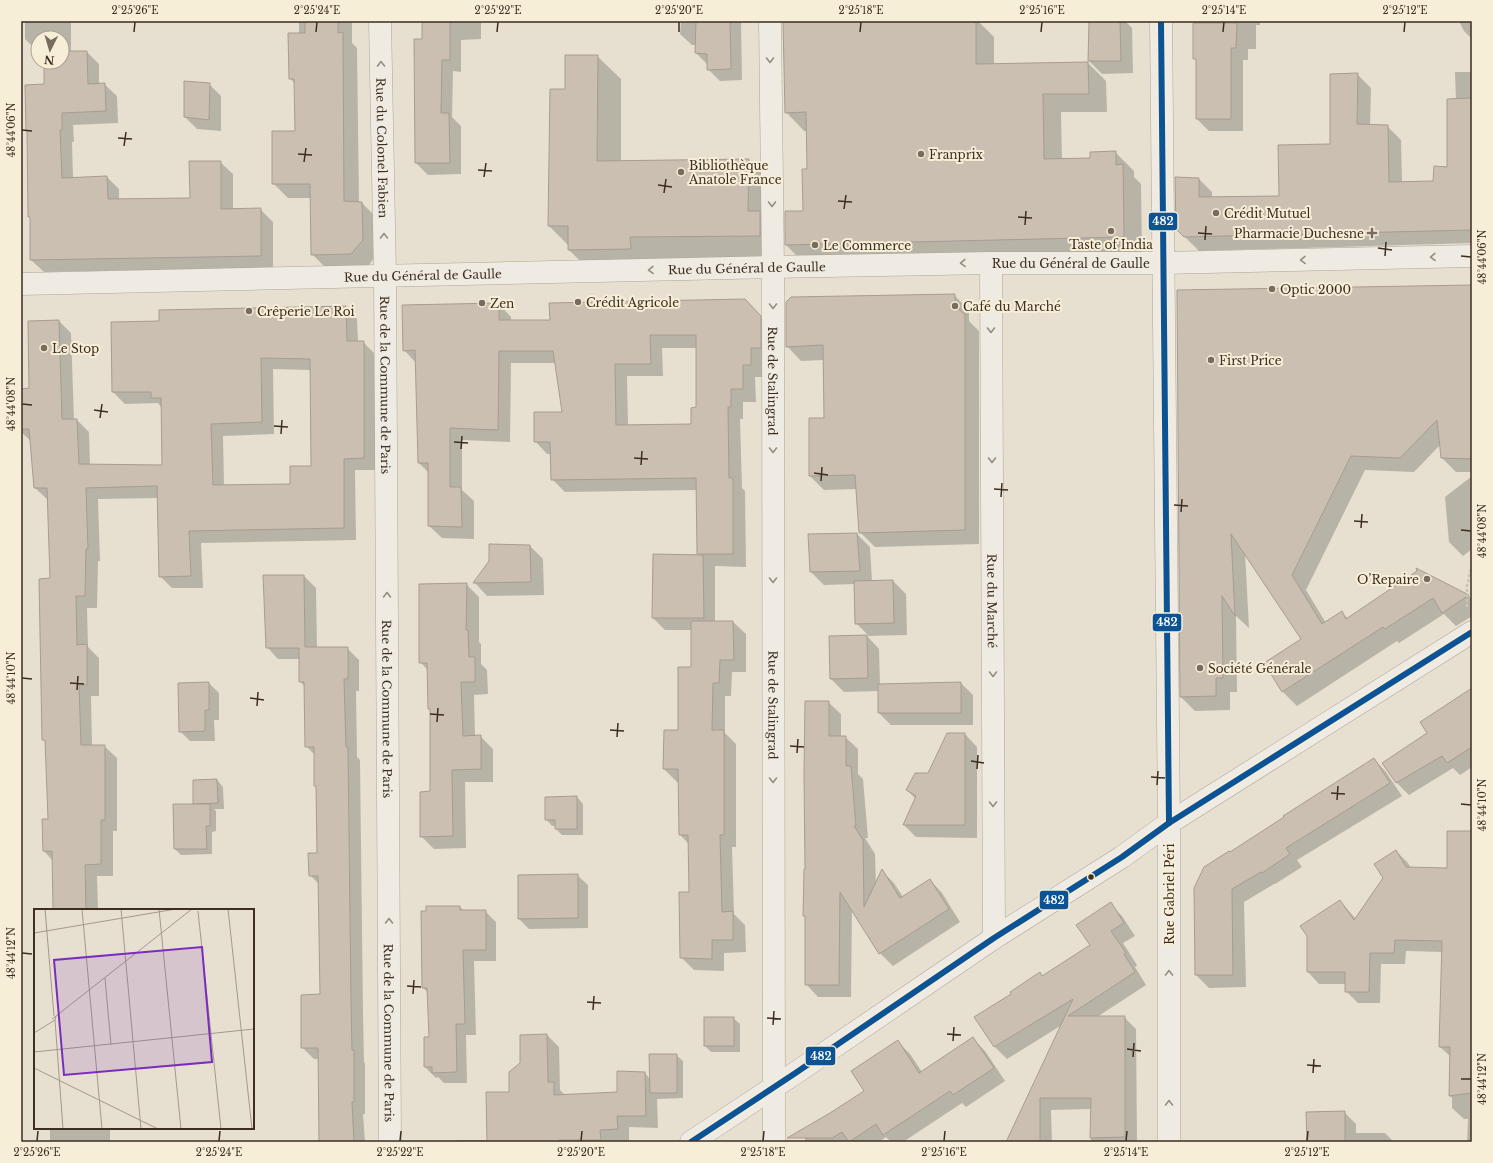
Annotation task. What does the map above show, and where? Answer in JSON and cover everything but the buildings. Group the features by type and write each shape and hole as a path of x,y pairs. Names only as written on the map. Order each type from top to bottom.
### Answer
{"street":[{"name":"Rue du Colonel Fabien","path":"380,21 385,275"},
{"name":"Rue de Stalingrad","path":"770,21 773,267 774,1142"},
{"name":"Rue Gabriel Péri","path":"1161,21 1169,823 1169,1142"},
{"name":"Rue du Général de Gaulle","path":"21,284 773,267 991,263 1163,263 1472,256"},
{"name":"Rue du Marché","path":"991,263 994,938"},
{"name":"Rue de la Commune de Paris","path":"385,275 390,1142"},
{"path":"691,1142 774,1088 994,938 1122,858 1169,823 1472,632"}],"path":[{"path":"1469,610 1466,605 1467,586 1472,564"}],"transit line":[{"name":"482","path":"1161,21 1169,823"},
{"name":"482","path":"691,1142 994,938 1122,857 1169,823 1472,632"}],"place":[{"name":"Franprix","path":"921,154"},
{"name":"Bibliothèque Anatole France","path":"681,172"},
{"name":"Crédit Mutuel","path":"1216,213"},
{"name":"Taste of India","path":"1111,231"},
{"name":"Pharmacie Duchesne","path":"1372,233"},
{"name":"Le Commerce","path":"815,245"},
{"name":"Optic 2000","path":"1272,289"},
{"name":"Crédit Agricole","path":"578,302"},
{"name":"Zen","path":"482,303"},
{"name":"Café du Marché","path":"955,306"},
{"name":"Crêperie Le Roi","path":"249,311"},
{"name":"Le Stop","path":"44,348"},
{"name":"First Price","path":"1211,360"},
{"name":"O’Repaire","path":"1427,579"},
{"name":"Société Générale","path":"1200,668"}]}
